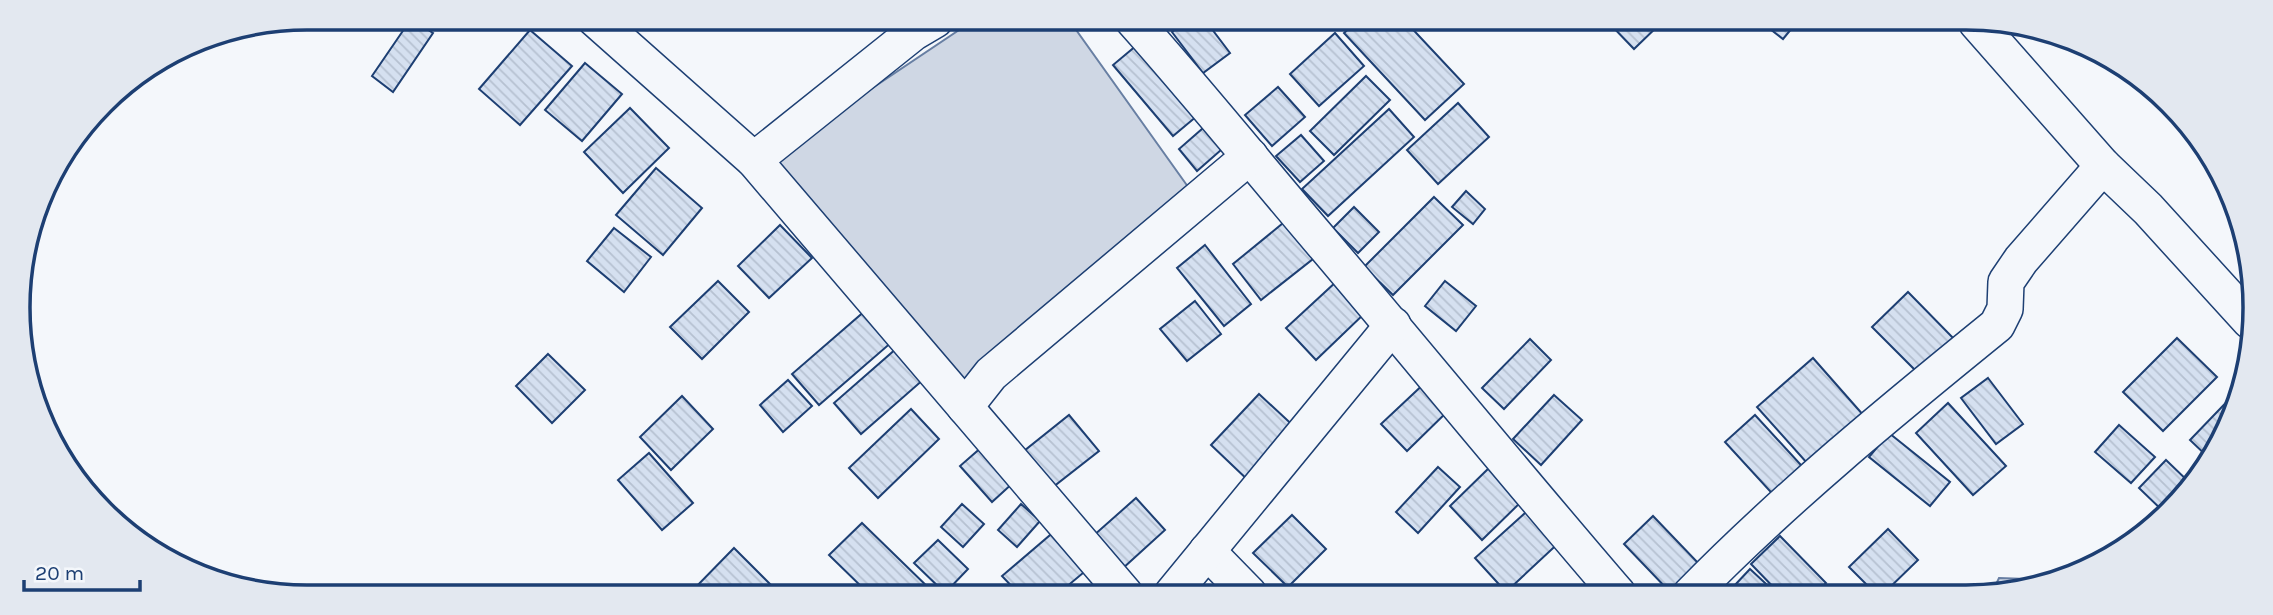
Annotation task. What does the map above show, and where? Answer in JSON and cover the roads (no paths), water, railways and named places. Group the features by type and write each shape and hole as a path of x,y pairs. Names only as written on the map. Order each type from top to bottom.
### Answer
{"street":[{"path":"608,30 754,160 1117,585"},
{"path":"754,160 919,30"},
{"path":"1142,30 1610,585"},
{"path":"1984,30 2103,166 2148,209 2243,313"},
{"path":"965,407 991,374 1250,156"},
{"path":"1699,585 1747,537 1823,469 1997,325 2005,309 2006,282 2021,260 2103,166"},
{"path":"1179,585 1393,325"},
{"path":"1207,551 1240,585"}]}
